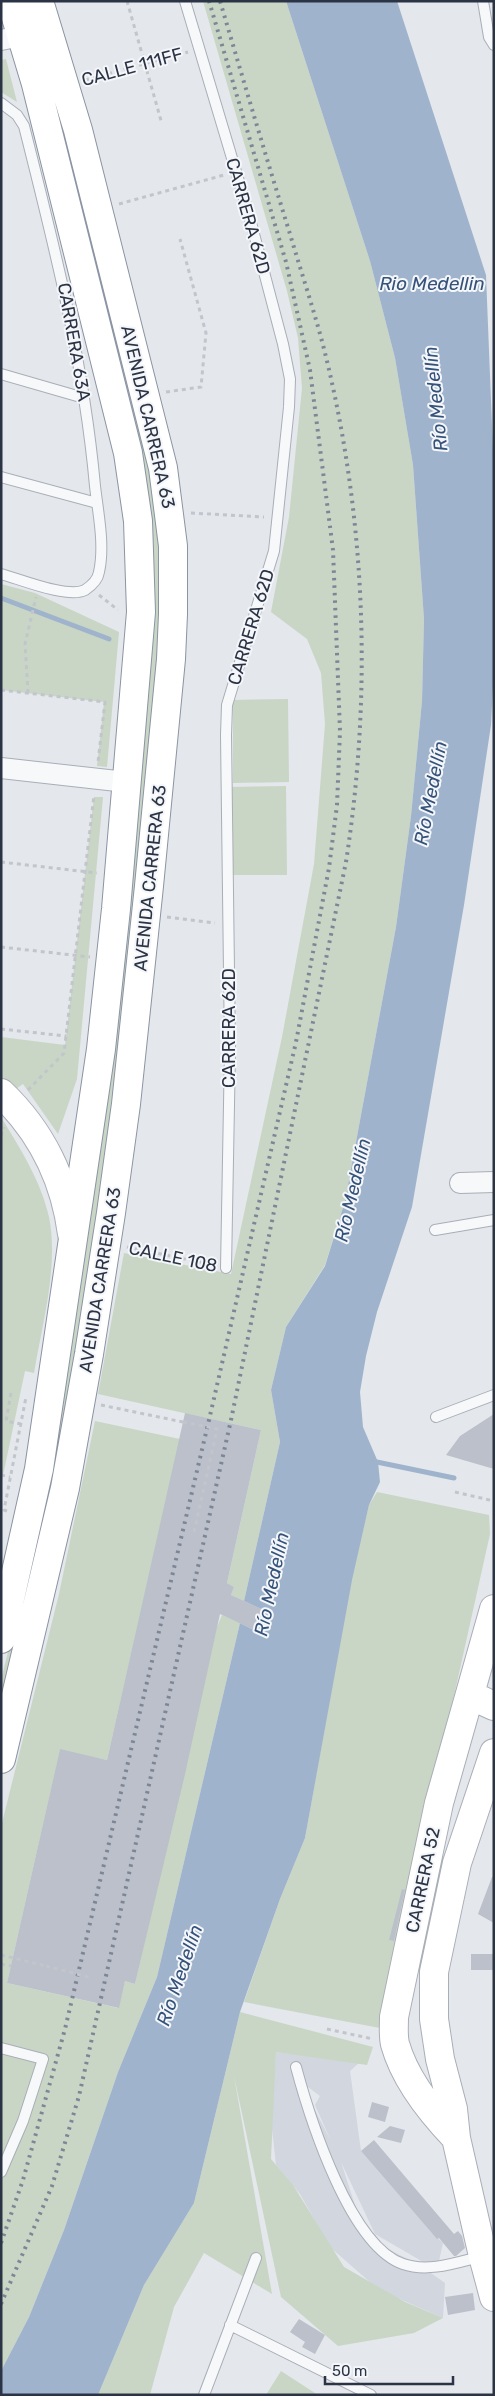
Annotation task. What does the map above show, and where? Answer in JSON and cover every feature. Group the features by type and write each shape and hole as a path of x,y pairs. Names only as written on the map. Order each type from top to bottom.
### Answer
{"main road":[{"name":"AVENIDA CARRERA 63","path":"1,1639 39,1469 104,1028 141,612 140,552 134,489 114,394 36,84 11,38 11,1"},
{"name":"AVENIDA CARRERA 63","path":"1,1759 51,1551 89,1354 126,1104 171,659 173,574 170,512 163,468 99,210 40,1"},
{"path":"13,1093 47,1153 66,1201 72,1240"},
{"name":"CARRERA 52","path":"456,2138 433,2114 403,2066 394,2042 394,2017 439,1803 482,1700 493,1620"},
{"name":"CARRERA 52","path":"494,1753 456,1863 434,1972 434,2019 440,2059 453,2109 456,2138 494,2297"},
{"path":"403,2066 418,2068 431,2065 440,2059"}],"street":[{"path":"1,768 126,782"},
{"path":"460,1183 494,1182"}],"lane":[{"name":"CARRERA 62D","path":"185,1 236,171 284,344 290,379 274,551 227,705 230,1050 226,1268"},
{"path":"483,1 489,37 494,45"},
{"name":"CARRERA 63A","path":"1,103 17,114 24,126 58,259 84,398 101,546 100,569 94,582 85,590"},
{"path":"1,374 84,398"},
{"path":"1,477 97,503"},
{"path":"1,574 67,593 85,590"},
{"path":"434,1230 494,1220"},
{"path":"436,1417 494,1395"},
{"path":"1,2048 43,2059 23,2121 1,2172"},
{"path":"296,2068 312,2124 337,2182 368,2236 382,2252 404,2264 428,2268 483,2256"},
{"path":"204,2395 256,2258"},
{"path":"230,2325 371,2395"}],"path":[{"path":"127,1 162,124"},
{"name":"CALLE 111FF","path":"65,86 199,49"},
{"path":"99,210 236,171"},
{"path":"145,395 201,387 206,333 180,239"},
{"path":"170,512 277,518"},
{"path":"85,590 100,596 114,605 124,615"},
{"path":"28,693 25,644 36,598"},
{"path":"1,690 104,702 64,1053 13,1093"},
{"path":"1,862 106,874"},
{"path":"146,914 228,925"},
{"path":"1,947 97,958"},
{"path":"1,1029 66,1036"},
{"name":"CALLE 108","path":"119,1245 226,1268"},
{"path":"4,1510 27,1387"},
{"path":"6,1421 11,1393"},
{"path":"94,1403 217,1429 194,1532"},
{"path":"1,1420 21,1424"},
{"path":"1,1475 10,1477"},
{"path":"455,1492 494,1501"},
{"path":"1,1955 92,1978"},
{"path":"1,1964 11,1966"},
{"path":"327,2029 372,2039"}],"shaded area":[{"path":"276,2052 360,2062 350,2071 361,2151 431,2232 443,2243 437,2270 375,2234 341,2162 361,2224 371,2241 418,2264 445,2283 443,2318 379,2290 330,2247 300,2194 276,2165 271,2119","holes":["300,2081 320,2096 315,2105 331,2141"]}],"green space":[{"path":"20,1 32,1 137,399 160,521 159,689 128,1002 73,1398 1,1721 1,1680 31,1559 150,559"},
{"path":"203,1 286,1 370,261 395,358 413,465 424,619 422,701 411,816 396,927 345,1201 325,1265 286,1327 271,1390 280,1442 244,1601 231,1595 234,1587 227,1583 261,1430 98,1394 124,1253 231,1274 282,1037 314,864 325,724 321,673 307,639 271,612 289,517 302,388 298,338 287,291"},
{"path":"6,59 17,102 1,92 1,60"},
{"path":"1,584 35,593 119,632 107,767 97,766 104,702 1,690"},
{"path":"288,699 289,782 233,783 233,700"},
{"path":"286,786 287,875 231,875 230,787"},
{"path":"94,797 103,797 77,1079 58,1134 23,1084 13,1091 1,1081 1,1037 65,1045"},
{"path":"1,1117 29,1165 41,1191 49,1217 52,1255 48,1295 34,1373 25,1371 1,1485"},
{"path":"95,1421 180,1439 107,1760 60,1750 7,1983 118,2008 125,1981 135,1984 217,1627 222,1615 240,1623 157,1977 118,2072 64,2230 29,2317 1,2371 1,1827 59,1594"},
{"path":"377,1492 489,1515 490,1534 380,2028 244,2002 280,1899 305,1838 351,1580 369,1505"},
{"path":"240,2012 373,2047 367,2065 276,2052 271,2159 293,2185 344,2267 405,2302 443,2318 414,2333 338,2346 281,2297 234,2076 272,2294 204,2253 174,2307 150,2395 98,2395 144,2285 194,2203"},
{"path":"281,2371 318,2395 266,2395"}],"water":[{"name":"Rio Medellin","path":"286,1 397,1 486,275 494,476 494,665 491,725 464,905 412,1207 377,1312 366,1356 360,1392 363,1427 378,1462 380,1482 369,1505 352,1580 305,1838 280,1899 240,2012 194,2203 144,2285 98,2395 1,2395 1,2371 29,2317 64,2230 118,2072 157,1977 240,1623 254,1630 263,1610 244,1601 280,1442 271,1390 286,1327 325,1266 345,1201 396,927 411,816 422,701 424,619 413,465 395,358 370,261"}],"building":[{"path":"185,1413 261,1430 227,1583 234,1587 231,1595 264,1610 254,1630 220,1614 185,1774 135,1984 125,1981 119,2008 7,1983 60,1749 107,1760"},
{"path":"494,1414 494,1469 446,1455 460,1436"},
{"path":"492,1877 494,1877 494,1923 478,1914"},
{"path":"402,1889 405,1890 394,1941 389,1940"},
{"path":"471,1954 494,1954 494,1970 471,1970"},
{"path":"372,2102 389,2107 385,2122 368,2117"},
{"path":"390,2126 405,2130 401,2143 377,2137"},
{"path":"374,2140 454,2234 458,2231 462,2236 465,2248 456,2256 439,2238 437,2239 361,2151"},
{"path":"473,2293 475,2310 448,2315 445,2297"},
{"path":"299,2319 325,2335 315,2354 302,2347 305,2342 290,2332"}],"waterway":[{"path":"1,598 109,639"},
{"path":"372,1461 454,1478"}],"railway":[{"path":"1,2243 23,2180 65,2029 209,1420 296,1042 329,868 337,805 340,731 333,550 310,370 286,262 209,1"},
{"path":"1,2304 52,2186 79,2096 231,1420 346,862 354,799 362,672 361,608 350,482 339,419 318,326 220,1"}],"water label":[{"name":"Río Medellín","path":"435,399"},
{"name":"Río Medellín","path":"430,793"},
{"name":"Río Medellín","path":"352,1190"},
{"name":"Río Medellín","path":"271,1584"},
{"name":"Río Medellín","path":"179,1975"}]}
